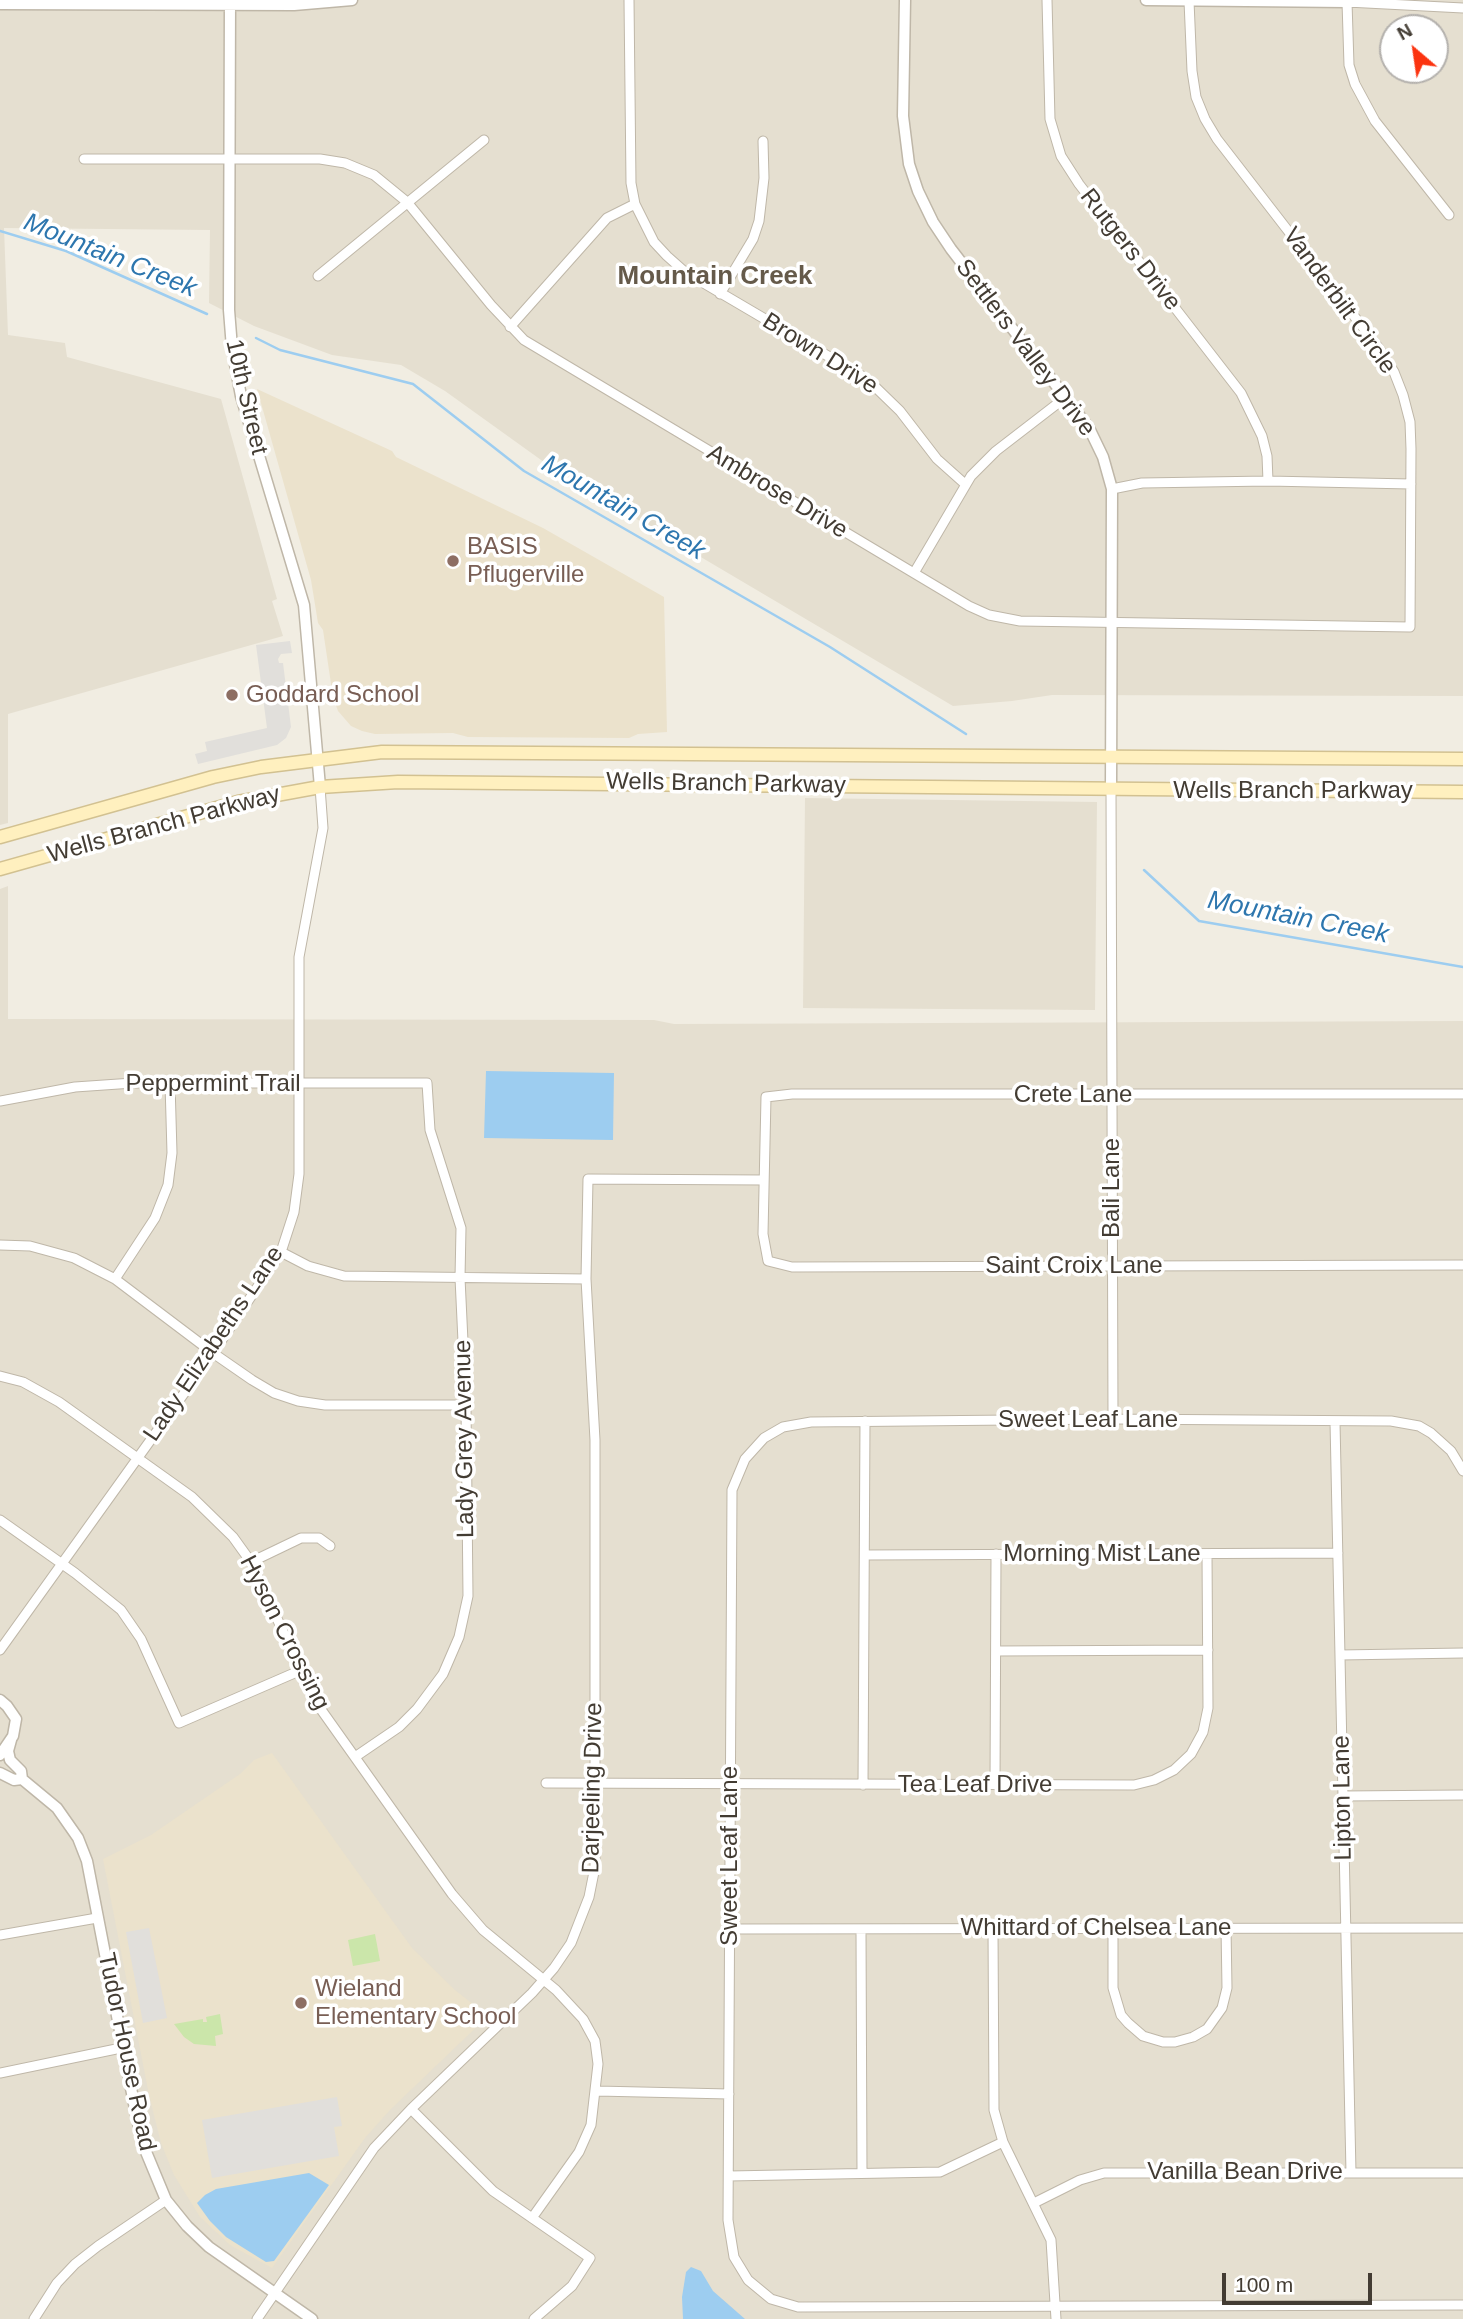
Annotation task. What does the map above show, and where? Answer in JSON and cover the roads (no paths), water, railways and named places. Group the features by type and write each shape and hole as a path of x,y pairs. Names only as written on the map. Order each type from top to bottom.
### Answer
{"main road":[{"name":"Wells Branch Parkway","path":"0,837 261,766 382,752 1463,759"},
{"name":"Wells Branch Parkway","path":"0,869 238,802 320,787 398,782 1463,792"}],"street":[{"path":"0,4 294,5 352,0"},
{"name":"Brown Drive","path":"629,0 630,172 635,204 654,242 685,272 867,379 900,411 937,459 965,484"},
{"name":"Settlers Valley Drive","path":"905,0 903,116 909,164 918,191 933,222 951,249 1089,428 1103,457 1112,489 1111,789"},
{"name":"Rutgers Drive","path":"1047,0 1050,118 1062,156 1079,184 1241,393 1262,436 1267,456 1268,481"},
{"path":"1146,0 1347,2 1463,8"},
{"name":"Vanderbilt Circle","path":"1189,1 1192,71 1196,97 1205,118 1217,139 1378,347 1394,372 1410,422 1410,628"},
{"path":"1347,2 1349,65 1355,84 1376,121 1448,215"},
{"name":"10th Street","path":"230,3 229,310 232,348 241,396 303,606 320,787"},
{"path":"318,276 484,140"},
{"path":"720,294 753,239 759,221 764,178 764,141"},
{"name":"Ambrose Drive","path":"83,159 320,159 345,163 374,175 407,202 510,327 543,353 969,606 1001,618 1113,623 1410,628"},
{"path":"510,327 607,218 635,204"},
{"path":"914,573 965,484 996,451 1066,397"},
{"path":"1112,489 1142,483 1268,481 1411,484"},
{"name":"Lady Elizabeths Lane","path":"0,1650 213,1353 281,1252 294,1212 299,1174 299,957 323,828 320,787"},
{"name":"Bali Lane","path":"1111,789 1113,1419"},
{"path":"115,1279 155,1218 168,1185 172,1153 170,1083"},
{"name":"Peppermint Trail","path":"0,1101 75,1087 170,1083 427,1083"},
{"name":"Lady Grey Avenue","path":"355,1757 399,1727 417,1709 443,1674 459,1637 468,1596 461,1228 430,1130 427,1083"},
{"name":"Crete Lane","path":"764,1180 766,1097 793,1094 1463,1094"},
{"name":"Darjeeling Drive","path":"257,2319 374,2148 545,1980 570,1942 589,1897 595,1867 595,1440 586,1279 588,1179 764,1180"},
{"name":"Saint Croix Lane","path":"764,1180 763,1234 768,1261 792,1267 1463,1265"},
{"path":"0,1245 30,1246 74,1258 115,1279 213,1353 274,1393 298,1401 326,1405 466,1405"},
{"path":"281,1252 307,1266 344,1276 586,1279"},
{"name":"Hyson Crossing","path":"0,1376 41,1390 192,1497 233,1536 251,1562 299,1671 315,1700 452,1894 483,1930 545,1980 583,2018 594,2042 598,2064 597,2091 588,2137 531,2218"},
{"name":"Sweet Leaf Lane","path":"1463,1471 1442,1441 1419,1426 1391,1421 1113,1419 811,1422 783,1427 764,1438 745,1459 732,1490 728,2220 734,2257 748,2280 759,2291 784,2304 819,2308 1463,2305"},
{"path":"863,1785 865,1421"},
{"name":"Lipton Lane","path":"1335,1422 1351,2173"},
{"path":"0,1520 109,1599 132,1623 179,1724 299,1671"},
{"path":"251,1562 300,1538 319,1538 330,1546"},
{"name":"Morning Mist Lane","path":"865,1555 1338,1553"},
{"name":"Tea Leaf Drive","path":"546,1783 1133,1785 1154,1780 1174,1770 1191,1754 1203,1732 1208,1708 1207,1554"},
{"path":"995,1785 996,1555"},
{"path":"996,1651 1208,1650"},
{"path":"1340,1655 1463,1653"},
{"name":"Tudor House Road","path":"1,1699 16,1720 8,1751 10,1760 21,1771 22,1779 57,1808 78,1838 87,1861 121,2048 144,2147 166,2200 209,2247 312,2319"},
{"path":"0,1755 10,1740"},
{"name":"Tudor House Road","path":"0,1773 14,1780 22,1779"},
{"path":"1343,1796 1463,1795"},
{"path":"0,1936 97,1917"},
{"path":"1113,1928 1113,1988 1121,2015 1143,2036 1163,2042 1175,2042 1200,2033 1213,2023 1222,2008 1227,1988 1226,1927"},
{"path":"993,1928 994,2110 1003,2142 1051,2240 1056,2319"},
{"name":"Whittard of Chelsea Lane","path":"730,1929 1463,1928"},
{"path":"861,1930 862,2173"},
{"path":"0,2073 121,2048"},
{"path":"597,2091 729,2094"},
{"path":"411,2109 478,2178 590,2258 563,2295 534,2319"},
{"path":"729,2176 940,2172 1003,2142"},
{"name":"Vanilla Bean Drive","path":"1034,2203 1080,2180 1104,2173 1463,2173"},
{"path":"34,2319 57,2283 75,2264 166,2200"}],"water":[{"path":"486,1071 614,1073 613,1140 484,1138"},
{"path":"309,2173 329,2185 274,2261 266,2262 226,2237 197,2203 216,2189"},
{"path":"691,2267 701,2271 713,2291 745,2319 683,2319 682,2297 686,2272"}],"waterway":[{"name":"Mountain Creek","path":"0,231 66,251 207,314"},
{"name":"Mountain Creek","path":"256,338 280,350 413,384 524,471 830,647 966,734"},
{"name":"Mountain Creek","path":"1144,870 1199,921 1463,967"}],"place":[{"name":"BASIS Pflugerville","path":"453,561"},
{"name":"Goddard School","path":"232,695"},
{"name":"Wieland Elementary School","path":"301,2003"}],"district":[{"name":"Mountain Creek","path":"715,277"}]}
